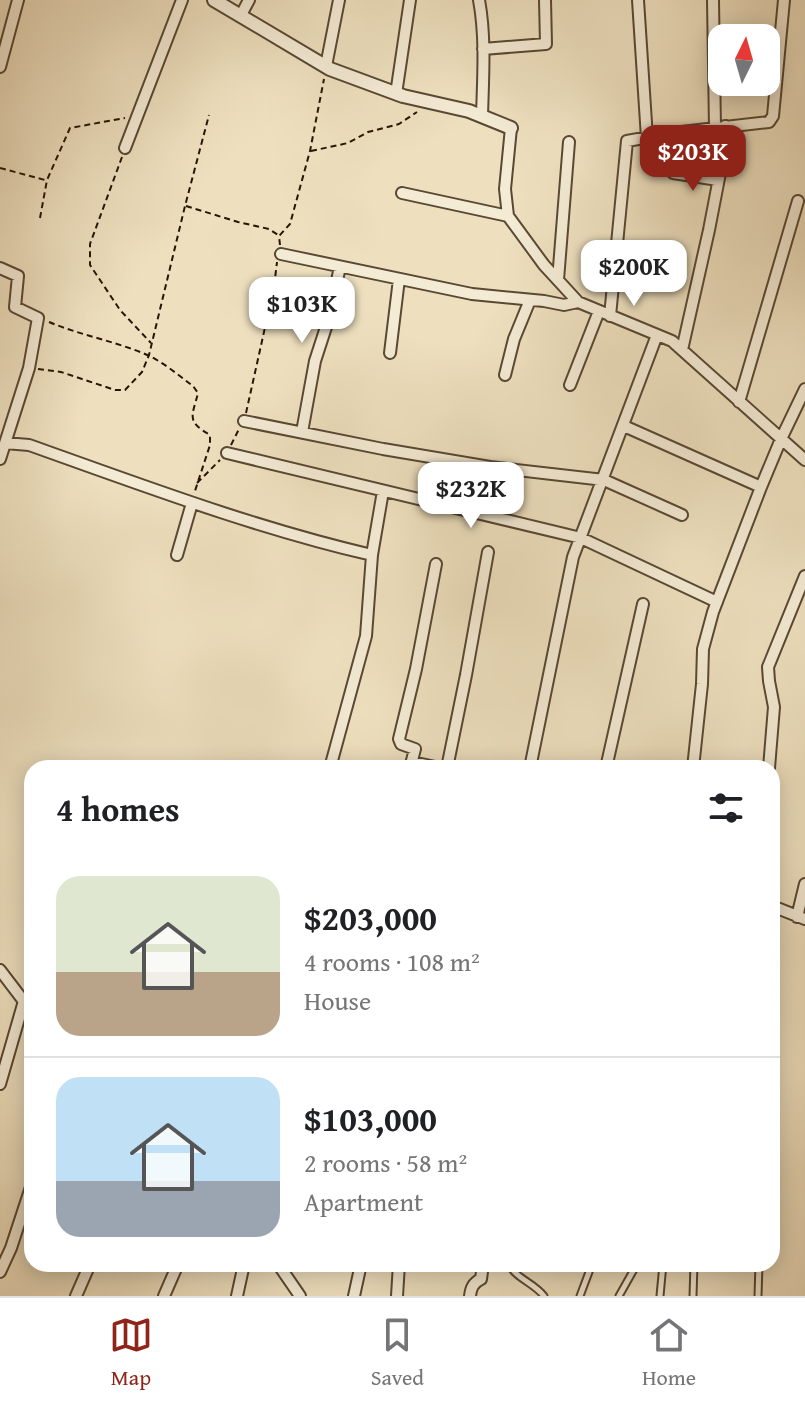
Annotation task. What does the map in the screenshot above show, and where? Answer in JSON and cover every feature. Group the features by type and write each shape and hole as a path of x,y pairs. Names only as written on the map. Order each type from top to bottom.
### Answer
{"street":[{"path":"0,67 18,0"},
{"path":"125,148 182,0"},
{"path":"214,0 326,66 396,94 469,111 511,128 505,189 508,216 544,265 578,302 672,341 805,460"},
{"path":"241,15 249,0"},
{"path":"326,66 339,0"},
{"path":"396,94 410,0"},
{"path":"479,0 483,20 482,116"},
{"path":"483,49 546,44 545,0"},
{"path":"638,0 647,138"},
{"path":"682,350 725,147 720,127 713,0"},
{"path":"570,385 604,313 627,141 769,122 773,116 784,0"},
{"path":"558,280 569,142"},
{"path":"673,173 718,180"},
{"path":"402,193 508,216"},
{"path":"739,402 798,201"},
{"path":"281,254 472,294 564,305 578,302"},
{"path":"302,432 315,361 340,267"},
{"path":"0,268 18,276 15,307 38,318 29,368 0,459"},
{"path":"390,353 399,279"},
{"path":"505,375 514,339 530,300"},
{"path":"532,760 573,557 657,335"},
{"path":"694,760 703,649 717,602 761,487 805,389"},
{"path":"244,421 490,467 604,480 682,515"},
{"path":"624,426 761,487"},
{"path":"5,443 29,445 192,503 328,545 372,555"},
{"path":"227,453 581,538 717,602"},
{"path":"332,760 366,636 372,555 383,491"},
{"path":"177,555 192,503"},
{"path":"449,760 488,552"},
{"path":"412,760 415,749 401,744 399,739 436,564"},
{"path":"770,760 774,707 768,667 805,576"},
{"path":"608,760 643,604"},
{"path":"780,909 801,918 805,884"},
{"path":"0,970 24,1001 0,1084"},
{"path":"0,1272 24,1208"},
{"path":"76,1296 86,1272"},
{"path":"164,1296 174,1272"},
{"path":"237,1296 242,1272"},
{"path":"284,1272 300,1296"},
{"path":"354,1296 359,1272"},
{"path":"397,1296 398,1272"},
{"path":"470,1296 471,1288 481,1279 482,1272"}],"lane":[{"path":"513,1272 544,1296"},
{"path":"580,1296 589,1272"},
{"path":"619,1296 632,1272"},
{"path":"660,1296 662,1272"},
{"path":"693,1296 694,1272"},
{"path":"758,1296 759,1272"}],"path":[{"path":"279,236 290,224 310,151 326,66"},
{"path":"310,151 348,143 368,132 399,124 422,109 427,102"},
{"path":"40,218 47,180 70,128 138,115"},
{"path":"29,368 61,372 115,390 125,390 142,372 152,344 209,115"},
{"path":"125,148 90,244 90,265 120,310 152,344"},
{"path":"0,168 47,180"},
{"path":"185,206 269,229 279,236 281,254 275,266 274,287 244,421 227,453 197,483"},
{"path":"38,318 149,355 193,386 198,393 192,419 195,427 210,435 210,445 192,503"}]}
